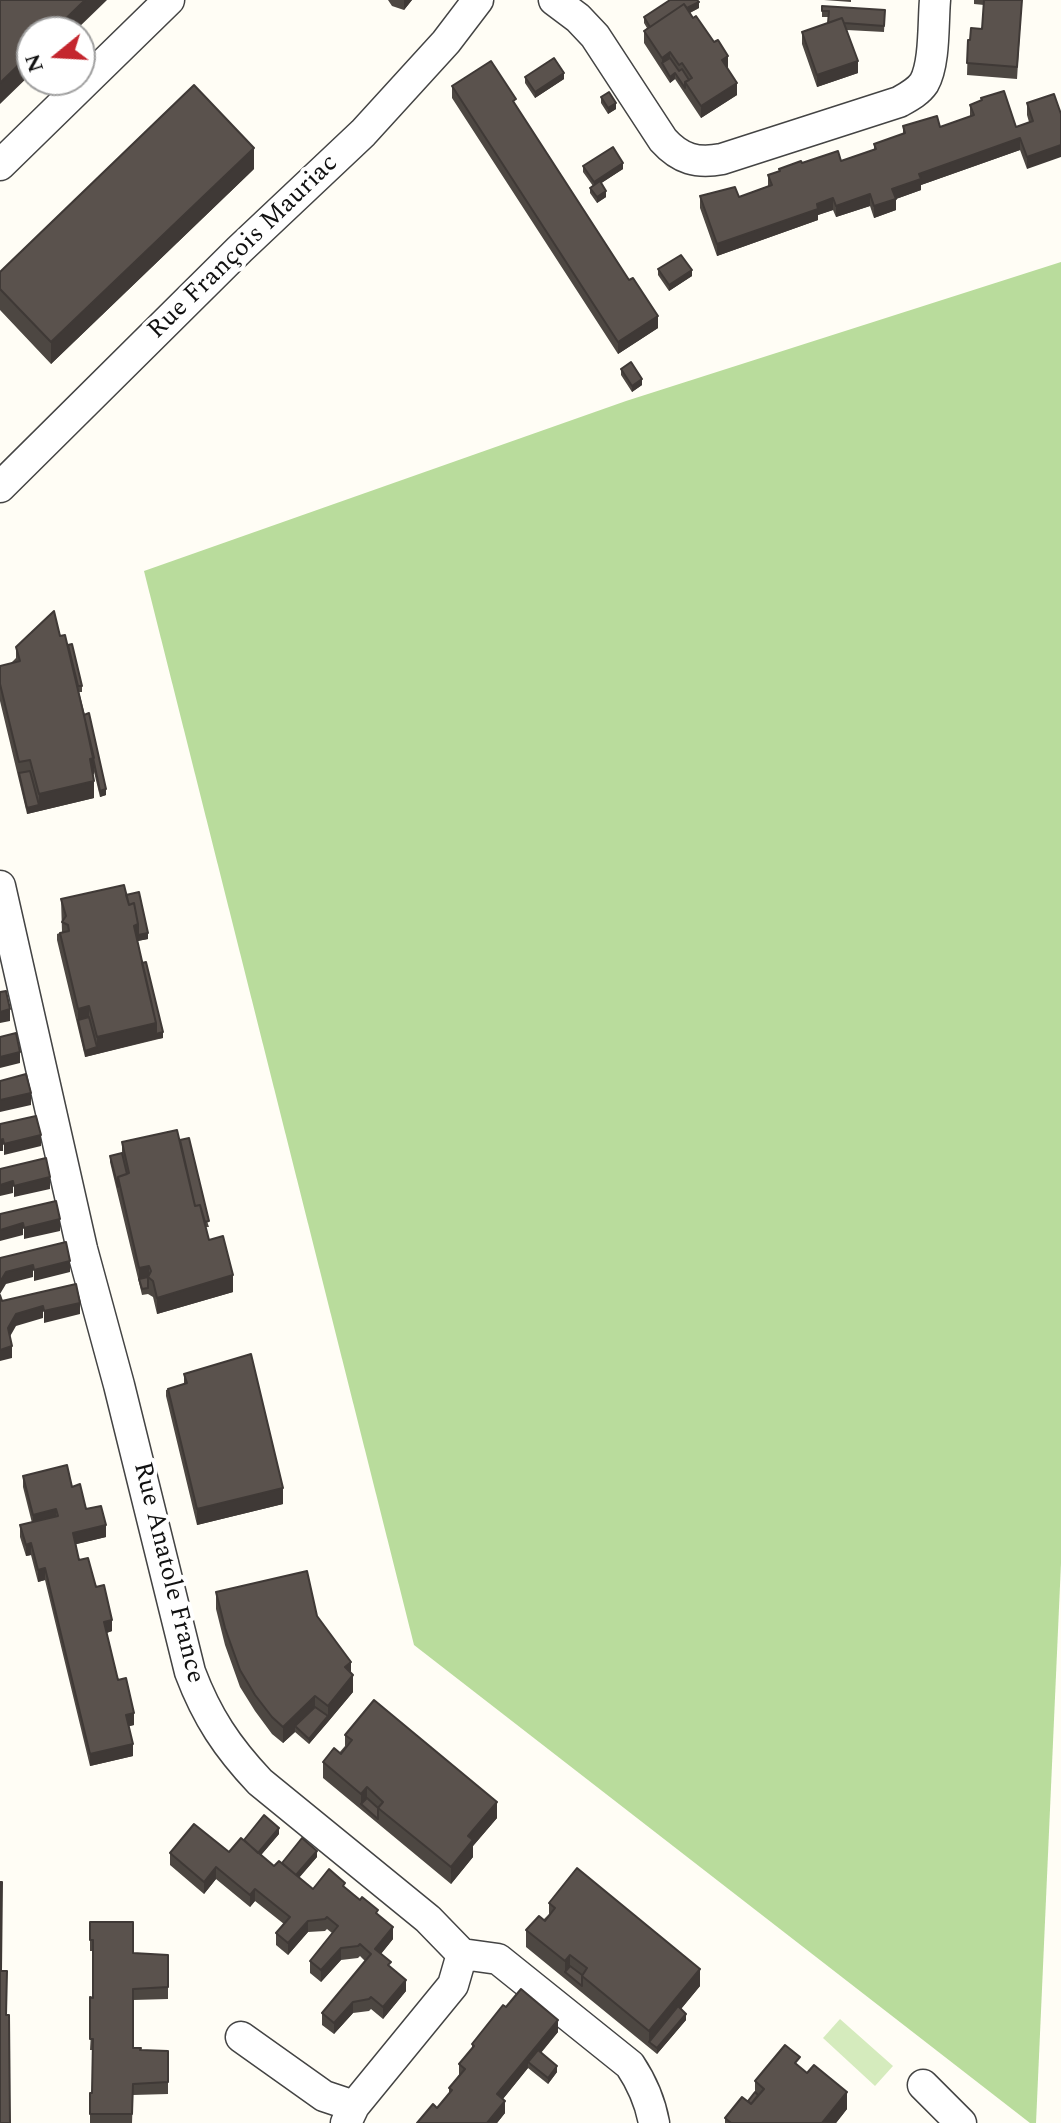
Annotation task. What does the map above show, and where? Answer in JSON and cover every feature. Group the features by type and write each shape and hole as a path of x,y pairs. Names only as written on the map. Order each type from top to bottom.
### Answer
{"street":[{"path":"0,165 169,0"},
{"name":"Rue François Mauriac","path":"0,487 240,249 363,133 446,42 478,0"},
{"path":"554,0 595,36 672,150 695,161 709,162 899,102 912,95 928,73 935,0"},
{"name":"Rue Anatole France","path":"0,886 82,1249 187,1662 201,1703 218,1732 260,1782 428,1919 462,1954"},
{"path":"241,2037 350,2114 453,1985 462,1954 498,1959 630,2065 647,2096 654,2123"},
{"path":"923,2085 961,2123"}],"green space":[{"path":"1061,262 1061,1563 1036,2123 1030,2123 414,1645 144,571 626,401"},
{"path":"840,2019 893,2066 875,2086 823,2038"}],"building":[{"path":"0,0 85,0 68,16 16,16 16,68 0,83"},
{"path":"670,0 699,2 687,8 684,4 650,27 644,17"},
{"path":"984,0 1022,0 1017,67 967,63 971,28 982,29"},
{"path":"684,4 714,42 718,40 728,56 722,60 737,83 701,106 685,82 692,78 682,63 679,65 670,52 662,58 644,31"},
{"path":"822,6 885,10 884,26 844,23 842,18 828,23 829,11 822,11"},
{"path":"842,18 858,61 817,75 802,32"},
{"path":"554,58 564,73 535,92 525,77"},
{"path":"670,58 689,80 685,82 685,88 675,73 670,77 662,63"},
{"path":"491,61 516,99 513,101 629,280 633,278 658,316 618,342 452,86"},
{"path":"194,85 254,148 51,342 0,289 0,272"},
{"path":"1004,91 1016,127 1033,121 1027,103 1054,94 1061,114 1061,145 1027,157 1020,138 919,174 921,179 892,189 896,199 874,206 870,194 836,206 833,198 817,204 818,209 717,244 700,196 735,187 739,197 772,185 768,175 801,161 838,151 841,161 876,149 874,144 905,133 903,126 937,116 940,127 974,115 970,105"},
{"path":"609,92 616,103 608,108 601,97"},
{"path":"613,147 623,163 594,182 583,166"},
{"path":"600,181 606,191 597,197 590,188"},
{"path":"681,255 692,270 669,285 658,269"},
{"path":"631,362 642,379 632,386 621,369"},
{"path":"54,611 60,636 65,635 94,758 90,759 94,781 39,794 30,760 19,762 0,684 0,666 20,661 16,647"},
{"path":"72,644 82,686 78,686 68,645"},
{"path":"89,713 106,789 100,791 84,715"},
{"path":"30,771 39,805 27,808 19,773"},
{"path":"124,885 129,905 134,903 138,924 134,926 156,1023 97,1037 89,1006 78,1009 60,933 69,931 68,925 62,922 66,916 61,899"},
{"path":"139,892 148,933 138,935 134,903 129,905 126,895"},
{"path":"146,962 163,1032 156,1034 142,963"},
{"path":"6,991 10,1009 0,1012 0,992"},
{"path":"89,1017 97,1047 85,1051 78,1020"},
{"path":"16,1033 20,1052 0,1057 0,1037"},
{"path":"26,1074 31,1093 0,1100 0,1081"},
{"path":"36,1116 41,1135 4,1144 3,1139 0,1140 0,1124"},
{"path":"177,1130 195,1206 200,1205 209,1240 223,1236 233,1275 157,1298 153,1281 148,1277 151,1271 149,1266 139,1268 118,1177 129,1173 122,1142"},
{"path":"189,1138 209,1221 205,1222 200,1205 195,1206 180,1140"},
{"path":"122,1153 127,1174 118,1177 118,1187 110,1156"},
{"path":"46,1158 50,1177 14,1186 13,1181 0,1185 0,1169"},
{"path":"56,1201 60,1219 24,1228 23,1223 0,1230 0,1214"},
{"path":"66,1242 70,1261 34,1270 33,1265 6,1272 0,1282 0,1258"},
{"path":"148,1277 148,1288 142,1289 139,1279"},
{"path":"76,1284 80,1303 44,1311 43,1306 16,1314 8,1328 12,1346 0,1350 0,1295 2,1301"},
{"path":"251,1354 283,1488 197,1509 168,1389 187,1383 184,1374"},
{"path":"67,1465 72,1487 80,1484 86,1509 101,1506 106,1525 73,1533 79,1560 88,1558 96,1587 104,1585 112,1620 104,1622 118,1680 126,1678 134,1713 126,1715 133,1744 90,1754 45,1568 38,1570 31,1543 26,1545 20,1525 58,1516 56,1509 33,1515 23,1476"},
{"path":"307,1571 317,1616 351,1662 345,1667 353,1675 328,1706 315,1696 283,1727 255,1695 240,1670 216,1592"},
{"path":"374,1700 497,1802 468,1836 473,1840 451,1867 378,1808 383,1802 367,1787 361,1794 323,1762 334,1748 341,1754 352,1740 345,1735"},
{"path":"315,1707 328,1716 309,1739 295,1726"},
{"path":"367,1798 378,1808 378,1819 361,1804"},
{"path":"264,1815 279,1828 258,1853 244,1840"},
{"path":"194,1824 229,1852 241,1838 274,1866 279,1861 313,1889 329,1869 345,1883 343,1886 378,1910 376,1913 393,1927 375,1949 406,1980 383,2007 371,1997 353,2002 334,2023 322,2013 371,1954 360,1944 341,1948 321,1970 310,1961 338,1926 327,1917 308,1921 288,1943 276,1933 290,1917 255,1889 250,1895 216,1867 204,1882 170,1853"},
{"path":"302,1838 317,1851 296,1875 282,1863"},
{"path":"577,1868 700,1969 649,2031 582,1976 587,1968 570,1955 565,1961 526,1930 539,1916 545,1921 555,1908 549,1903"},
{"path":"0,1882 1,1971 7,1971 6,2015 9,2015 10,2123 0,2123"},
{"path":"90,1922 133,1922 133,1953 168,1955 168,1987 133,1989 133,2048 168,2051 168,2082 133,2084 132,2114 90,2114 93,1940 90,1940"},
{"path":"570,1966 582,1975 582,1986 565,1972"},
{"path":"521,1989 558,2020 497,2094 505,2101 487,2123 417,2123 433,2104 437,2108 452,2090 449,2088 465,2069 459,2064 474,2046 472,2044 503,2005 506,2007"},
{"path":"678,2006 686,2014 657,2048 649,2042"},
{"path":"785,2045 800,2057 795,2063 807,2073 814,2065 847,2092 822,2123 731,2123 725,2118 742,2097 751,2104 764,2089 755,2081"},
{"path":"538,2050 557,2066 548,2078 528,2062"},
{"path":"755,2092 758,2095 751,2104 748,2101"}]}
